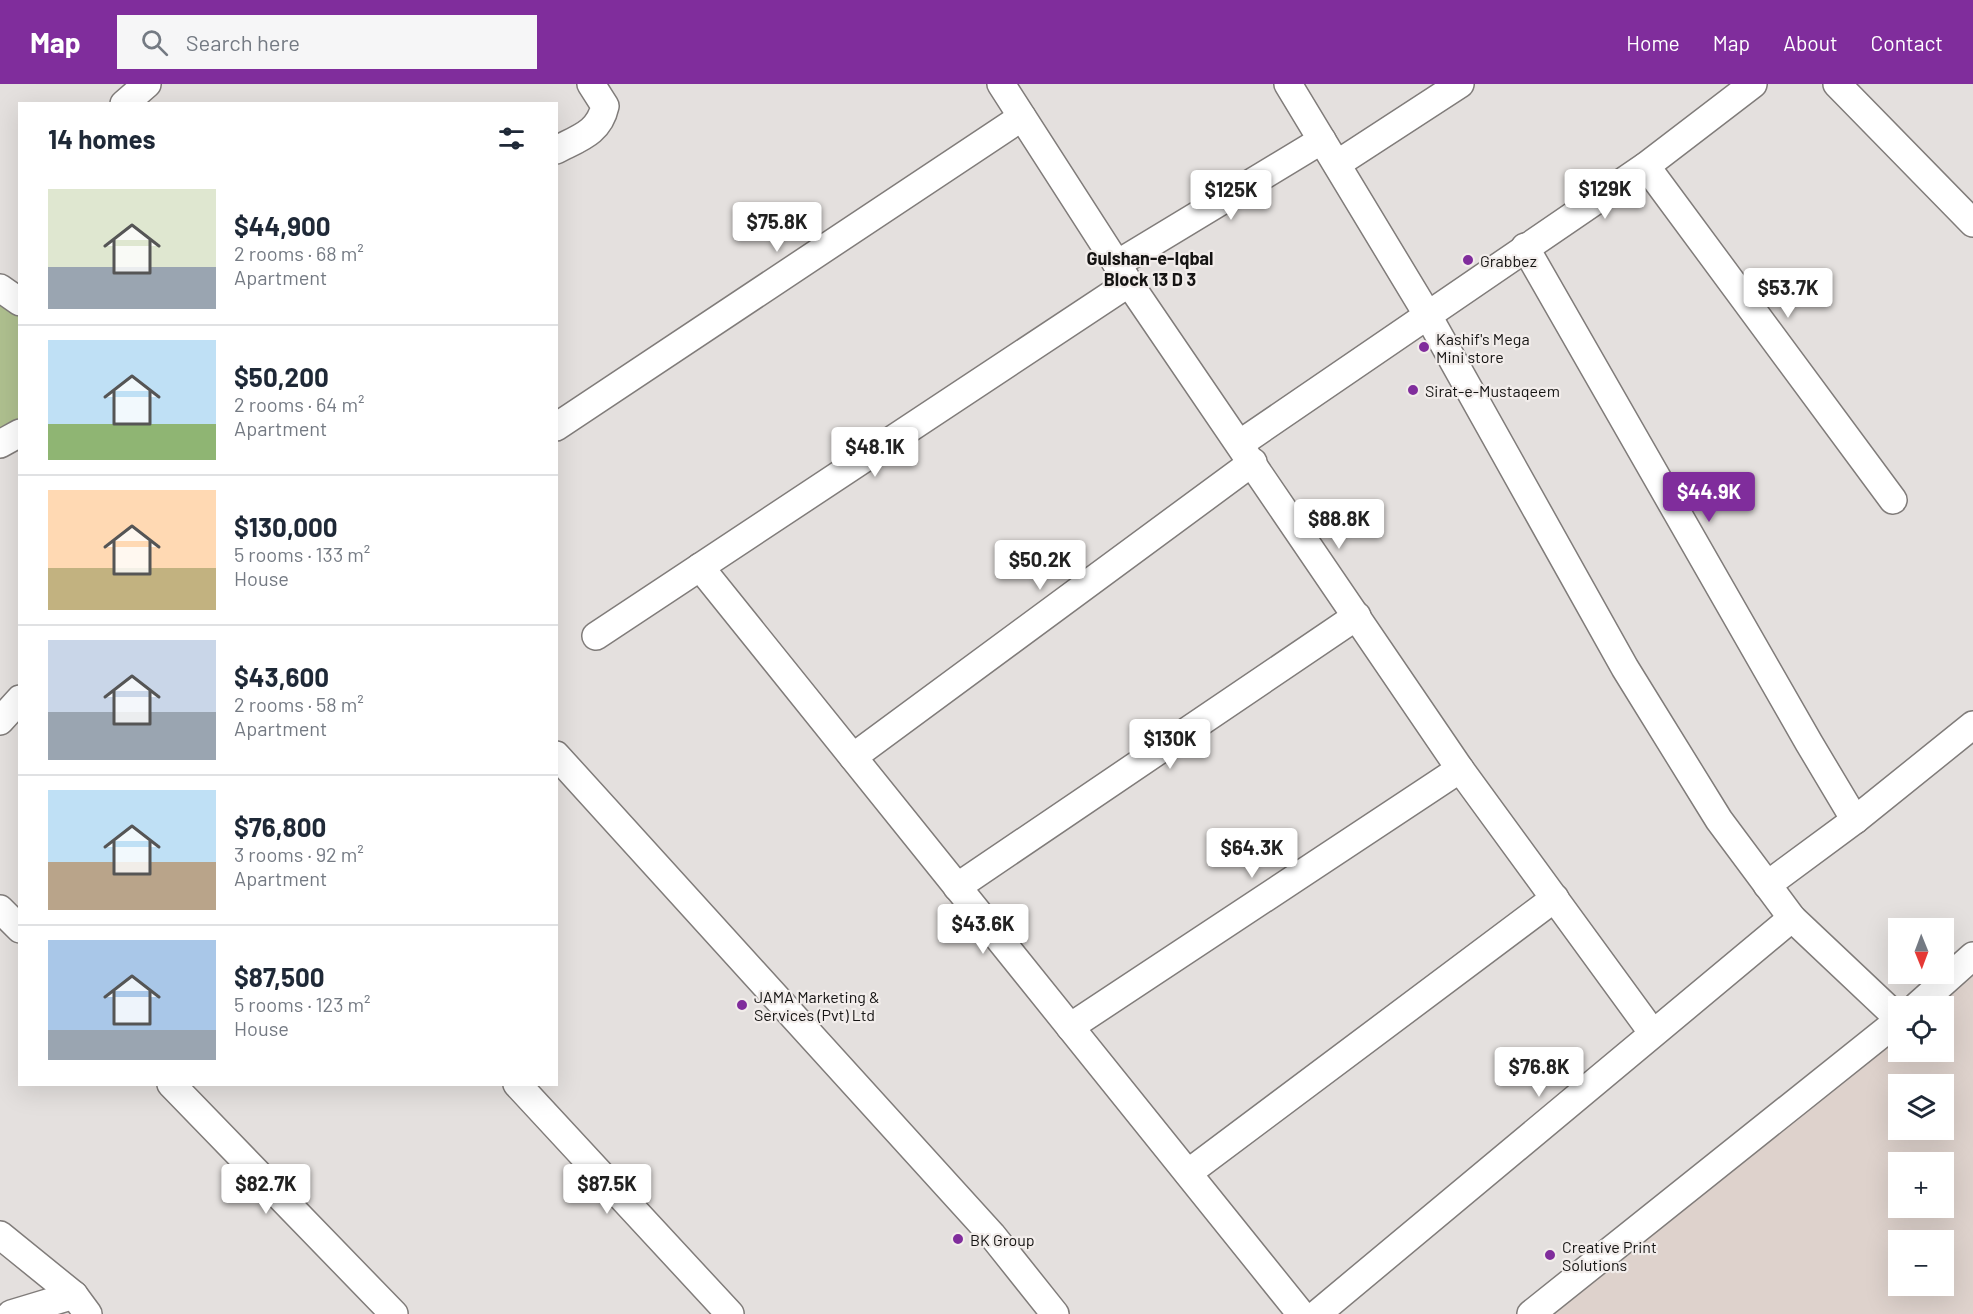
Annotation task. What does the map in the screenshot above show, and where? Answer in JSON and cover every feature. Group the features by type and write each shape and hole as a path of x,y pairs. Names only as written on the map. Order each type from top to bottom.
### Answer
{"street":[{"path":"126,102 147,84"},
{"path":"558,149 596,128 602,118 605,106 591,84"},
{"path":"1001,84 1123,273 1460,769 1653,1032"},
{"path":"1288,84 1427,314 1625,668 1719,820 1792,918 1888,1009"},
{"path":"1337,164 1460,84"},
{"path":"852,757 1427,314 1646,166 1753,84"},
{"path":"1837,84 1973,223"},
{"path":"558,426 1022,117"},
{"path":"596,636 700,567 1123,273 1322,140"},
{"path":"1646,166 1893,500"},
{"path":"1526,247 1855,820"},
{"path":"0,288 18,301"},
{"path":"0,444 18,434"},
{"path":"700,567 1301,1314"},
{"path":"957,887 1357,616"},
{"path":"0,719 18,701"},
{"path":"1767,885 1855,820 1973,725"},
{"path":"558,757 992,1235 1055,1314"},
{"path":"1070,1027 1460,769"},
{"path":"1188,1173 1555,898"},
{"path":"0,909 18,927"},
{"path":"1317,1314 1792,918"},
{"path":"1928,996 1973,956"},
{"path":"1531,1314 1888,1028"},
{"path":"173,1086 394,1314"},
{"path":"519,1086 730,1314"},
{"path":"0,1235 81,1304"},
{"path":"11,1314 81,1304"}],"shaded area":[{"path":"1973,950 1973,1314 1532,1314 1888,1029 1888,1062 1954,1062 1954,996 1925,996 1937,984 1954,984 1954,968"}],"green space":[{"path":"0,289 18,301 18,424 0,434"}],"place":[{"name":"Grabbez","path":"1468,260"},
{"name":"Kashif's Mega Mini store","path":"1424,347"},
{"name":"Sirat-e-Mustaqeem","path":"1413,390"},
{"name":"JAMA Marketing & Services (Pvt) Ltd","path":"742,1005"},
{"name":"BK Group","path":"958,1239"},
{"name":"Creative Print Solutions","path":"1550,1255"}],"district":[{"name":"Gulshan-e-Iqbal Block 13 D 3","path":"1150,268"}]}
